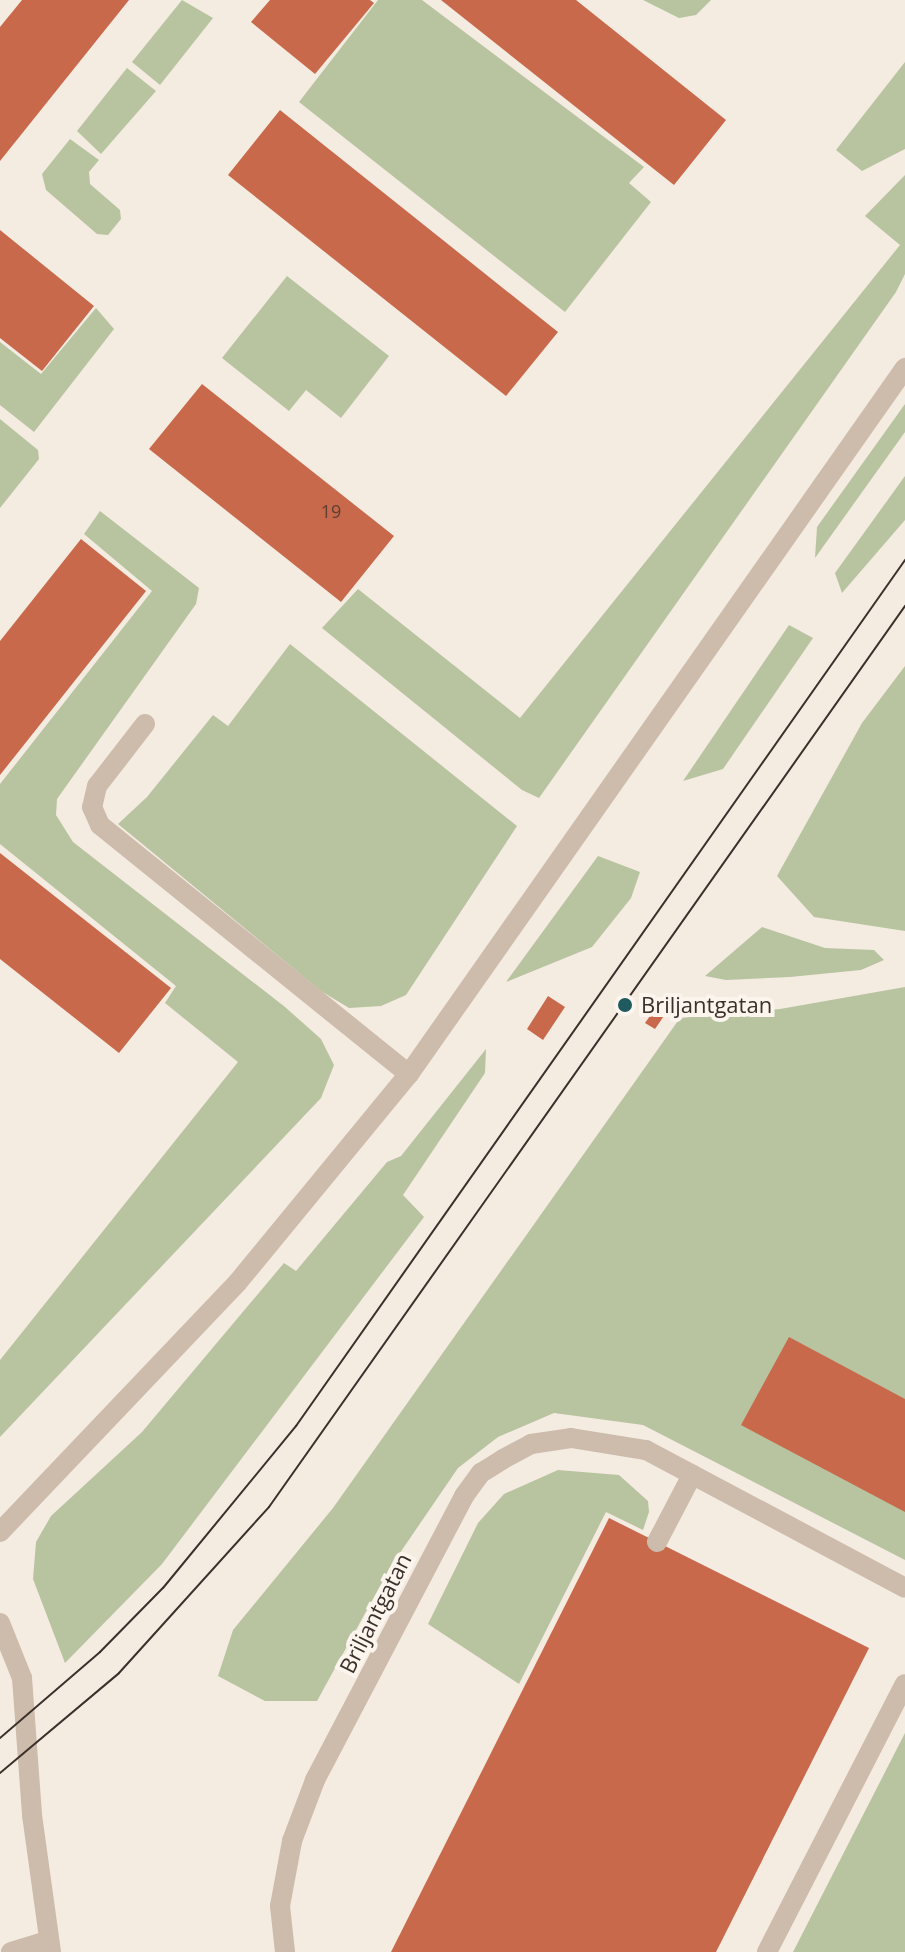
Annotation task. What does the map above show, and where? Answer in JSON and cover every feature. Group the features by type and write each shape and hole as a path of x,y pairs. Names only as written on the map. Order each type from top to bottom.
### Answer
{"street":[{"path":"0,1532 238,1282 409,1074 905,368"},
{"path":"145,724 97,786 92,807 100,825 409,1074"},
{"name":"Briljantgatan","path":"285,1952 280,1906 292,1841 315,1780 458,1508 481,1473 531,1444 571,1438 646,1450 905,1588"},
{"path":"657,1542 692,1475"},
{"path":"0,1623 22,1678 50,1946 11,1952"},
{"path":"767,1952 905,1684"}],"green space":[{"path":"182,0 213,18 160,85 132,62"},
{"path":"378,0 422,0 644,167 629,183 651,202 565,312 299,102"},
{"path":"643,0 711,0 696,15 679,18"},
{"path":"905,62 905,149 862,171 836,150"},
{"path":"127,68 156,91 101,154 77,131"},
{"path":"70,139 99,160 89,172 90,184 120,210 121,219 108,235 97,234 46,190 42,174"},
{"path":"905,175 905,274 896,292 539,798 522,790 322,628 358,589 520,718 900,245 865,216"},
{"path":"287,276 389,356 341,418 306,390 289,411 222,358"},
{"path":"96,308 114,329 34,432 0,405 0,342 41,374"},
{"path":"905,404 905,432 815,558 817,527"},
{"path":"0,419 38,450 39,459 0,508"},
{"path":"905,476 905,520 842,593 835,573"},
{"path":"100,511 199,588 196,604 57,799 56,815 73,842 285,1007 321,1039 334,1065 321,1098 0,1437 0,1360 238,1062 165,1003 176,986 0,844 0,784 152,591 84,534"},
{"path":"789,625 813,638 723,769 683,781"},
{"path":"290,644 517,826 406,995 381,1006 349,1008 321,991 118,824 147,797 213,715 228,726"},
{"path":"905,666 905,931 814,917 777,876 862,723"},
{"path":"598,856 640,872 631,898 592,947 506,982"},
{"path":"762,927 825,948 874,950 884,960 861,970 790,977 726,980 705,976"},
{"path":"905,987 905,1560 643,1425 554,1413 498,1437 458,1468 391,1566 317,1701 265,1701 218,1676 233,1630 333,1508 680,1018 780,1009"},
{"path":"486,1049 485,1073 403,1195 424,1217 162,1564 65,1663 33,1579 36,1542 51,1516 142,1432 284,1263 296,1271 387,1162 401,1156"},
{"path":"558,1470 619,1475 648,1501 649,1512 643,1530 606,1512 519,1684 428,1624 478,1523 504,1494"},
{"path":"905,1733 905,1952 793,1952"}],"building":[{"path":"22,0 129,0 0,161 0,27"},
{"path":"270,0 370,0 374,3 315,74 251,22"},
{"path":"441,0 576,0 726,120 674,185"},
{"path":"280,110 558,332 506,396 228,175"},
{"path":"0,230 94,306 42,371 0,338"},
{"path":"202,384 394,536 341,602 149,449"},
{"path":"81,539 146,591 0,775 0,641"},
{"path":"0,853 171,988 119,1053 0,959"},
{"path":"548,996 565,1007 543,1040 527,1029"},
{"path":"659,1003 668,1010 655,1029 645,1023"},
{"path":"789,1337 905,1399 905,1512 741,1425"},
{"path":"609,1518 869,1648 716,1952 391,1952"}],"tram line":[{"path":"0,1738 100,1652 163,1588 296,1426 905,560"},
{"path":"0,1773 119,1673 269,1507 905,606"}],"place":[{"name":"Briljantgatan","path":"625,1005"}]}
